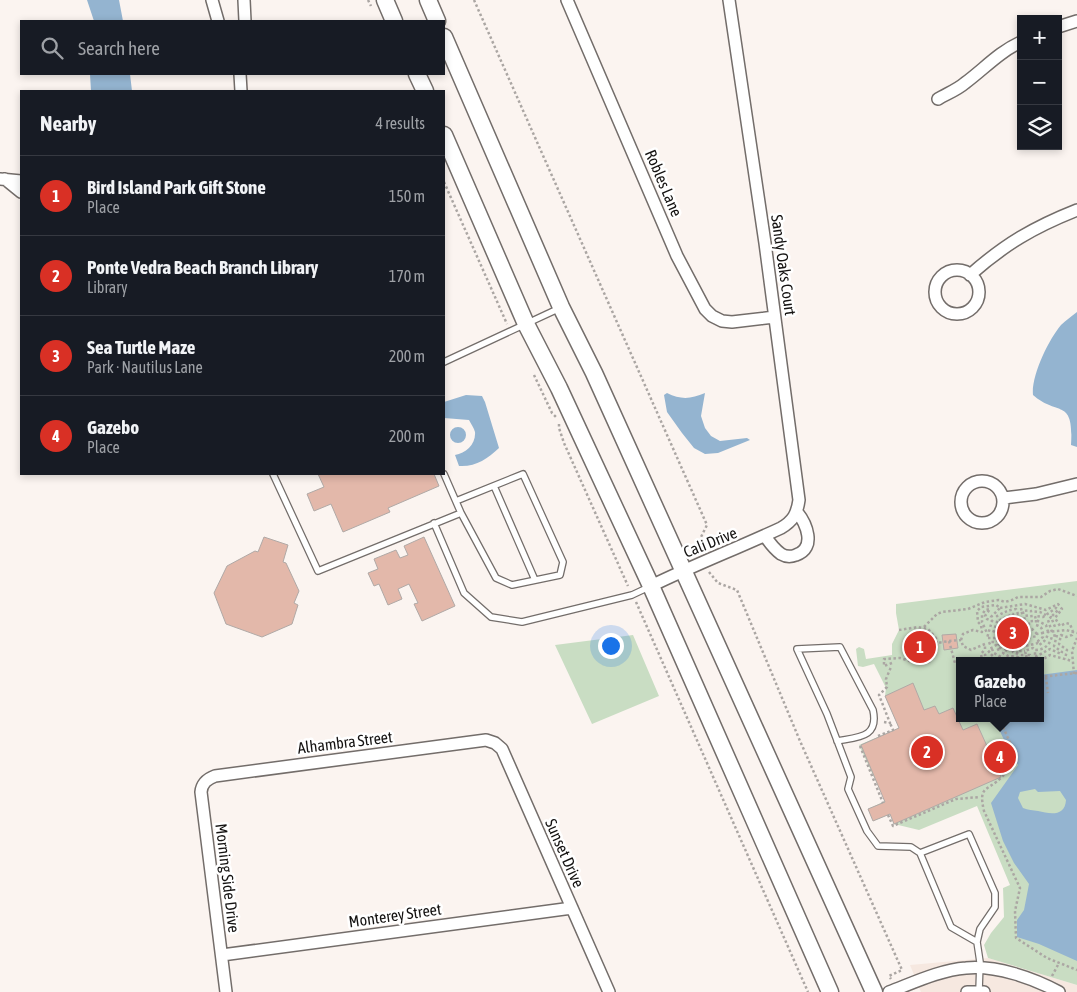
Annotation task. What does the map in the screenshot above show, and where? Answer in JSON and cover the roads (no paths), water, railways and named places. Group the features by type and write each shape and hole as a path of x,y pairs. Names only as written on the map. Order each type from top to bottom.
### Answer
{"main road":[{"path":"385,0 394,20"},
{"path":"428,0 437,20"},
{"path":"445,39 561,307 594,373 874,992"},
{"path":"417,75 425,90"},
{"path":"445,137 526,324 559,388 651,586 830,992"}],"street":[{"path":"212,0 218,20"},
{"path":"244,0 245,20"},
{"name":"Robles Lane","path":"567,0 677,256 705,309 712,316 727,321 774,317"},
{"name":"Sandy Oaks Court","path":"729,0 799,500 797,512"},
{"path":"1062,26 1077,21"},
{"path":"938,99 964,84 995,57 1017,44"},
{"path":"240,75 241,90"},
{"path":"3,179 20,181"},
{"path":"3,179 20,191"},
{"path":"970,275 988,259 1025,233 1077,210"},
{"path":"1004,498 1036,494 1077,484"},
{"path":"764,536 782,554 788,556 801,553 808,544 808,538 804,521 797,512"},
{"name":"Cali Drive","path":"651,586 683,570 781,528 788,524 797,512"},
{"name":"Sunset Drive","path":"480,741 486,740 495,743 502,749 609,992"},
{"name":"Alhambra Street","path":"215,776 480,741"},
{"name":"Morning Side Drive","path":"215,776 206,780 201,792 226,992"},
{"name":"Monterey Street","path":"222,955 572,908"},
{"path":"893,991 939,974 965,968 979,968 1023,976 1059,992"},
{"path":"968,992 984,992"}],"lane":[{"path":"445,362 561,307"},
{"path":"444,475 461,513 496,578 512,585 560,575 563,562 523,474 456,501"},
{"path":"273,475 318,571 461,513"},
{"path":"494,486 536,580"},
{"path":"434,523 464,593 492,617 522,622 632,595 651,586"},
{"path":"837,741 860,737 870,732 875,721 873,710 840,647 797,649 827,714 837,741 851,777 848,789 867,830 878,846 911,847 920,853 951,927 976,942"},
{"path":"920,853 969,834 995,893 995,908 980,929 976,942 980,962 979,991"}],"water":[{"path":"87,0 119,0 123,20 94,20"},
{"path":"90,75 130,75 132,90 91,90"},
{"path":"1077,312 1077,447 1071,445 1070,420 1067,414 1033,395 1033,387 1038,368 1051,339 1061,325"},
{"path":"667,393 686,398 705,393 701,416 705,428 711,436 720,441 747,438 750,440 718,453 705,454 694,448 667,412 664,395"},
{"path":"466,395 482,396 499,448 481,462 459,466 455,455 470,447 474,440 475,432 469,420 445,418 445,402"},
{"path":"455,427 461,427 466,432 464,441 455,443 450,438 450,432"},
{"path":"1077,670 1077,961 1039,944 1017,937 1017,920 1024,910 1029,884 1014,863 1003,841 991,803 1018,765 1009,751 996,722 1044,722 1044,674","holes":["1035,789 1038,792 1060,791 1066,800 1063,809 1056,813 1023,808 1018,798 1020,792"]}],"place":[{"name":"Sea Turtle Maze","path":"1013,633"},
{"name":"Bird Island Park Gift Stone","path":"920,647"},
{"name":"Ponte Vedra Beach Branch Library","path":"927,752"},
{"name":"Gazebo","path":"1000,757"}]}
